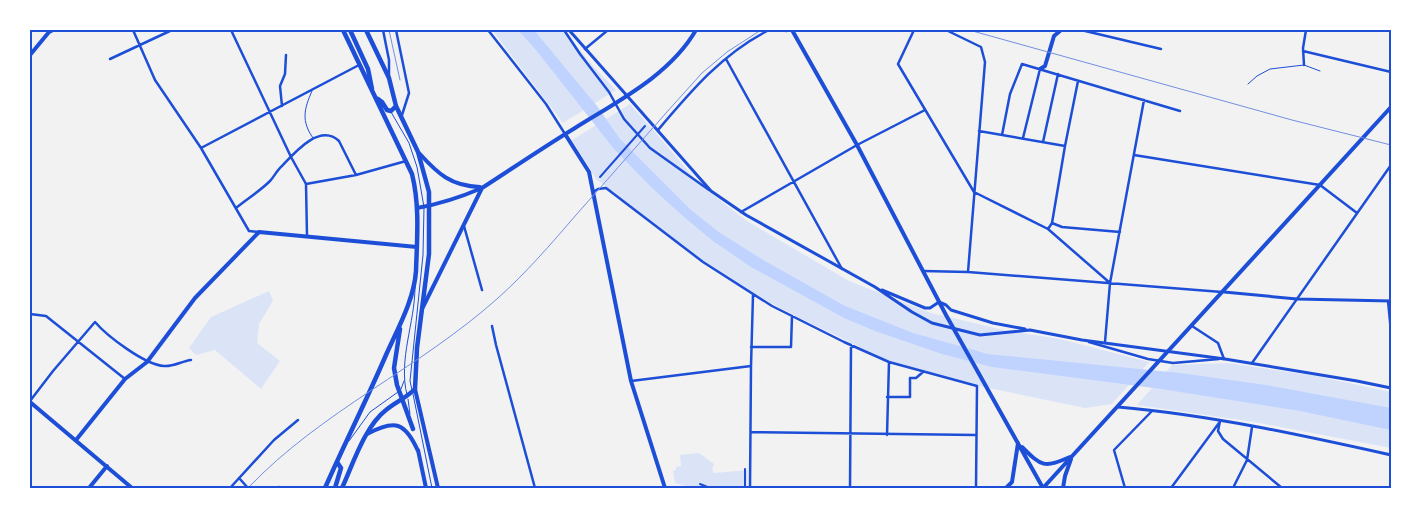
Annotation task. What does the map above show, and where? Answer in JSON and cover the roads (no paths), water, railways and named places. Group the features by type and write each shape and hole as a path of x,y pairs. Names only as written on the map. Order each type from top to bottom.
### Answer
{"main road":[{"path":"325,488 362,405 379,374 401,322 416,279 416,188 407,161 343,30"},
{"path":"350,30 368,69 372,89"},
{"path":"366,30 389,78 396,106 418,152 426,175 429,254 417,348 414,391 438,488"},
{"path":"417,208 459,198 482,188 630,93 665,67 696,30"},
{"path":"789,30 857,145 946,315 1043,488 1391,107"},
{"path":"1040,69 1045,66 1054,36 1061,30"},
{"path":"30,55 50,31"},
{"path":"377,98 387,110 391,111 396,106"},
{"path":"565,134 589,172 631,381 665,488"},
{"path":"418,152 434,169 453,183 465,187 482,188"},
{"path":"423,307 482,188"},
{"path":"76,440 125,379 147,362 195,298 259,232 417,247"},
{"path":"401,322 394,368 399,392 413,428 426,488"},
{"path":"342,488 367,434 376,420 386,410 414,391"},
{"path":"30,402 132,488"},
{"path":"367,434 388,424 402,426 412,437 418,450"},
{"path":"1018,443 1035,460 1042,464 1053,464 1072,456"},
{"path":"1006,488 1012,482 1018,443"},
{"path":"1063,488 1072,456"},
{"path":"335,488 342,468 337,462"},
{"path":"89,488 107,466"}],"street":[{"path":"133,30 156,80 201,148 249,231 259,232"},
{"path":"110,59 172,30"},
{"path":"231,30 290,157 306,184 307,237"},
{"path":"383,30 389,60 389,78"},
{"path":"396,30 408,94 402,117"},
{"path":"488,30 546,104 565,134"},
{"path":"564,30 609,92 624,119 650,148 741,212 875,287 925,308 930,308 939,302 951,310 993,323 1082,340 1148,359 1174,363 1224,359"},
{"path":"569,30 711,191"},
{"path":"585,49 608,30"},
{"path":"658,130 690,92 726,58 752,38 770,30"},
{"path":"914,30 898,64 974,192 1048,229 1110,283"},
{"path":"946,30 981,47 985,62 968,272"},
{"path":"1081,30 1161,49"},
{"path":"1304,65 1303,51 1306,30"},
{"path":"1303,51 1391,72"},
{"path":"282,106 280,86 285,74 286,55"},
{"path":"726,58 842,270"},
{"path":"201,148 354,69 360,64"},
{"path":"1002,135 1010,94 1022,64 1180,111"},
{"path":"1023,138 1040,69"},
{"path":"1043,142 1058,74"},
{"path":"1048,229 1052,223 1078,80"},
{"path":"1105,342 1110,283 1144,100"},
{"path":"741,212 857,145 925,110"},
{"path":"600,177 645,126"},
{"path":"979,130 1065,146"},
{"path":"236,208 270,181 290,157 313,138 324,134 339,141 356,175"},
{"path":"1134,155 1320,185 1357,213"},
{"path":"306,184 356,175 407,161"},
{"path":"1252,363 1391,165"},
{"path":"594,192 606,188 703,262 792,316 889,362 977,386 976,488"},
{"path":"1052,223 1062,227 1120,232"},
{"path":"464,224 482,290"},
{"path":"923,271 968,272 1297,298 1390,301 1391,332"},
{"path":"875,287 932,323 980,335 1030,330"},
{"path":"750,488 753,294"},
{"path":"30,314 46,316 125,379"},
{"path":"751,346 791,347 792,316"},
{"path":"30,402 53,371 95,322 102,331 147,362 167,366 191,360"},
{"path":"492,326 535,488"},
{"path":"1192,326 1218,343 1224,359"},
{"path":"1082,340 1252,363 1391,388"},
{"path":"850,488 851,345"},
{"path":"887,434 889,362"},
{"path":"631,381 751,366"},
{"path":"888,397 910,397 910,378 916,378 923,372"},
{"path":"1118,407 1153,410 1220,421 1391,455"},
{"path":"1125,488 1114,450 1153,410"},
{"path":"230,488 274,440 298,420"},
{"path":"1220,421 1218,431 1223,439 1282,488"},
{"path":"1171,488 1220,421"},
{"path":"1233,488 1248,460 1252,427"},
{"path":"751,432 976,434"},
{"path":"745,469 745,488"},
{"path":"239,478 248,488"},
{"path":"700,484 710,488"}],"lane":[{"path":"1248,84 1257,76 1270,69 1304,65 1320,70"},
{"path":"312,90 304,111 306,129 313,138"},
{"path":"391,111 409,143 427,207 410,382 414,391 432,488"},
{"path":"413,428 404,381 409,329 415,304 416,279"},
{"path":"344,446 354,436 370,412 399,392 404,381"}],"water":[{"path":"518,30 534,30 597,106 620,139 691,210 720,233 845,306 913,333 988,354 1180,373 1266,385 1391,408 1391,430 1300,411 1161,389 992,367 942,354 875,331 844,318 751,267 713,241 684,217 614,149"}],"railway":[{"path":"389,30 400,80"},
{"path":"248,488 307,436 468,323 498,298 538,258 702,73 727,52 761,30"},
{"path":"969,30 1292,120 1391,145"}]}
